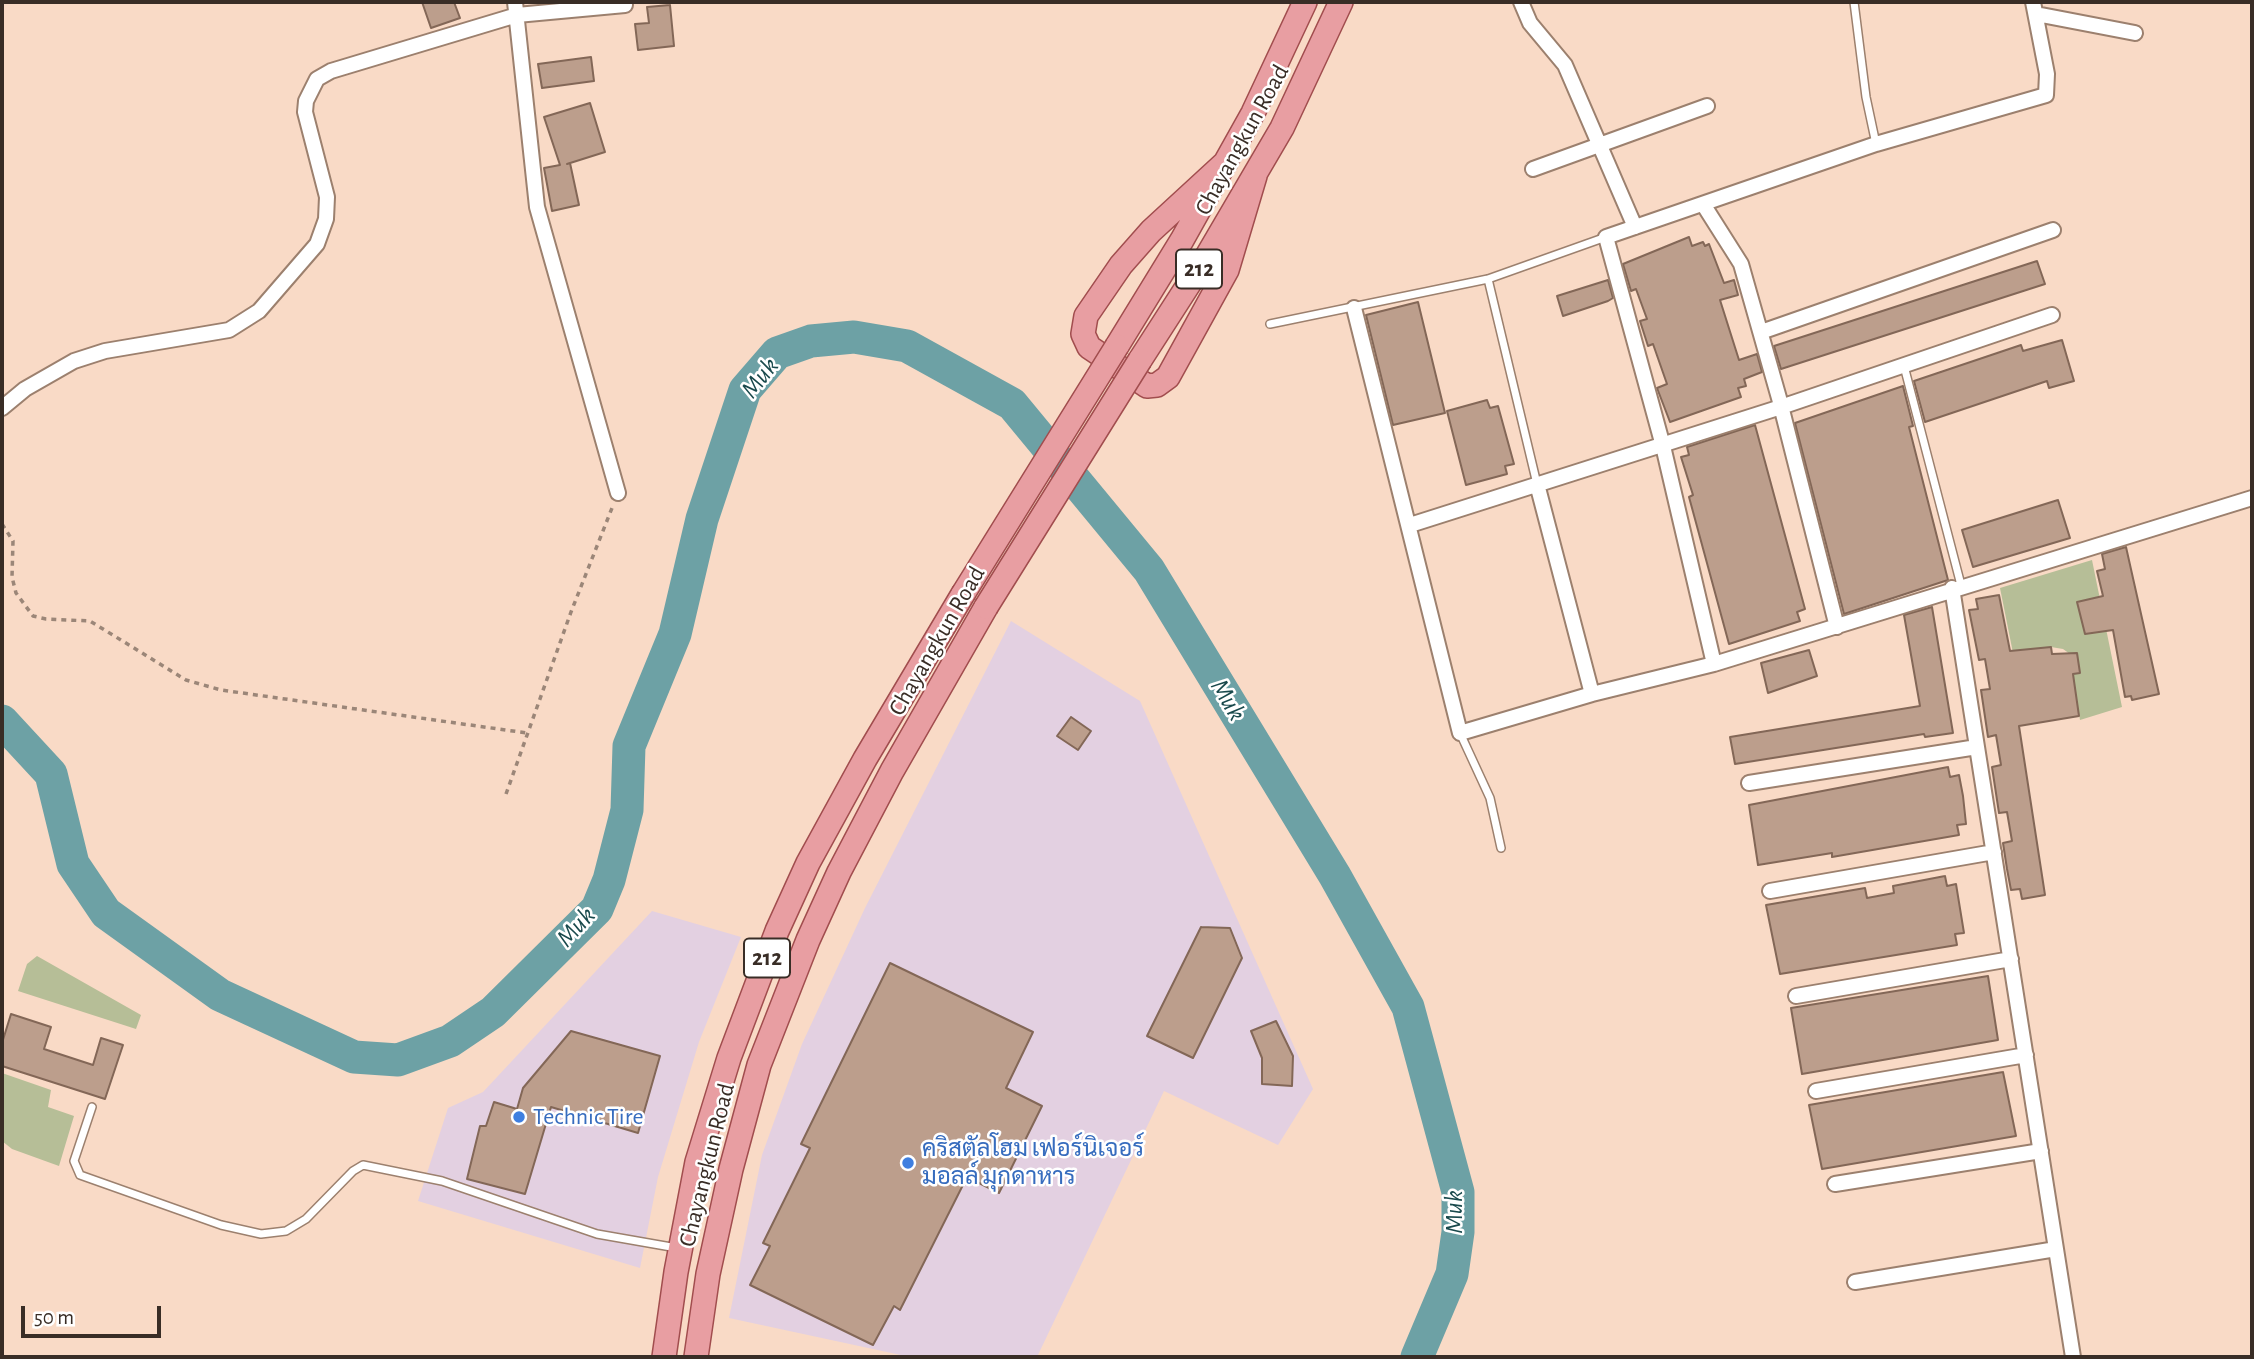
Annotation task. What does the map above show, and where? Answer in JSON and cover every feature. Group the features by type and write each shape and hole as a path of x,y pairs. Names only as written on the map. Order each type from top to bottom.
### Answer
{"main road":[{"name":"Chayangkun Road","path":"664,1357 680,1248 697,1162 729,1058 778,931 820,840 963,594 1117,346 1226,162 1253,113 1305,2"},
{"name":"Chayangkun Road","path":"696,1357 708,1274 731,1169 759,1065 808,940 839,872 892,771 986,607 1255,176 1282,128 1341,2"},
{"path":"1226,162 1151,231 1121,265 1086,316 1083,334 1088,347 1147,386 1157,385 1168,377 1227,270 1255,176"}],"street":[{"path":"1521,2 1530,23 1565,65 1635,227"},
{"path":"2,408 25,389 74,361 105,351 229,330 259,311 317,244 326,219 327,197 305,112 306,101 317,79 331,71 516,9 625,5"},
{"path":"1714,664 1663,446 1606,237 1876,144 2046,95 2047,74 2035,8 2135,33"},
{"path":"516,9 532,181 537,207 618,493"},
{"path":"1533,169 1707,106"},
{"path":"1703,204 1741,264 1781,407 1837,627"},
{"path":"1761,332 2053,230"},
{"path":"1353,308 1460,733 1592,694 1714,664 2252,498"},
{"path":"1410,526 1663,446 2052,315"},
{"path":"1536,484 1592,694"},
{"path":"1957,587 1978,747 2073,1357"},
{"path":"1749,783 1978,747"},
{"path":"1770,891 1994,852"},
{"path":"1796,996 2011,959"},
{"path":"1816,1091 2026,1055"},
{"path":"1835,1184 2041,1151"},
{"path":"1855,1282 2056,1248"}],"lane":[{"path":"1854,2 1866,97 1876,144"},
{"path":"1270,324 1488,279 1606,237"},
{"path":"1488,279 1536,484"},
{"path":"1903,365 1957,587"},
{"path":"1460,733 1490,798 1501,848"},
{"path":"92,1107 74,1161 80,1175 221,1225 261,1234 286,1231 306,1219 353,1171 363,1166 442,1181 597,1234 680,1248"}],"path":[{"path":"506,794 618,493"},
{"path":"2,524 13,541 12,578 16,593 23,606 33,615 46,619 90,621 186,680 221,690 527,733"}],"shaded area":[{"path":"1011,621 1140,701 1313,1089 1278,1145 1164,1091 1037,1357 910,1357 729,1318 762,1155 802,1044 865,908"},
{"path":"652,911 741,937 699,1042 658,1177 640,1268 418,1201 448,1108 483,1092"}],"green space":[{"path":"2092,560 2122,707 2080,720 2072,674 2077,659 2063,649 2051,647 2013,653 2000,588"},
{"path":"37,956 141,1015 136,1029 18,991 27,964"},
{"path":"2,1073 51,1090 48,1107 74,1116 59,1166 12,1149 2,1141"}],"building":[{"path":"422,2 454,2 460,18 431,28"},
{"path":"670,5 674,46 638,50 635,24 649,23 647,7"},
{"path":"591,57 594,81 542,88 538,64"},
{"path":"590,103 605,152 570,163 579,205 552,211 544,168 560,165 544,117"},
{"path":"1689,237 1692,246 1703,242 1705,246 1709,244 1724,283 1734,280 1738,295 1720,300 1739,360 1757,354 1762,372 1744,379 1746,386 1738,388 1741,397 1670,422 1657,388 1667,384 1653,344 1648,346 1640,321 1647,319 1636,289 1631,291 1623,264"},
{"path":"2037,261 2045,284 1781,369 1774,346"},
{"path":"1608,280 1613,298 1563,316 1557,296"},
{"path":"1418,302 1445,413 1393,425 1366,315"},
{"path":"2062,340 2074,381 2049,388 2047,381 1925,422 1914,381 2021,345 2023,351"},
{"path":"1903,386 1913,426 1909,427 1948,580 1844,614 1795,423"},
{"path":"1487,400 1490,408 1498,406 1514,464 1505,466 1507,474 1466,485 1447,411"},
{"path":"1755,425 1805,609 1797,612 1800,621 1729,644 1689,497 1693,495 1681,457 1689,455 1687,447"},
{"path":"2058,500 2070,538 1973,567 1962,530"},
{"path":"2126,547 2159,694 2132,700 2131,696 2125,697 2113,630 2085,634 2077,602 2103,596 2097,571 2105,569 2102,554"},
{"path":"1999,595 2010,651 2051,647 2052,654 2077,653 2080,673 2073,674 2079,716 2019,726 2045,895 2022,899 2020,889 2011,890 2007,869 2003,843 2012,841 2007,812 1999,813 1992,767 2001,765 1996,735 1988,737 1981,690 1990,689 1985,659 1979,660 1969,610 1978,609 1976,599"},
{"path":"1932,607 1953,733 1925,737 1924,734 1735,764 1730,737 1920,706 1904,615"},
{"path":"1809,650 1817,676 1768,693 1761,663"},
{"path":"1071,717 1091,731 1078,750 1057,736"},
{"path":"1948,767 1950,777 1959,775 1963,796 1966,824 1957,825 1959,835 1832,857 1832,853 1758,865 1749,805"},
{"path":"1945,876 1947,886 1956,884 1964,933 1955,934 1957,945 1780,974 1766,905 1865,888 1867,898 1894,893 1893,886"},
{"path":"1201,927 1230,928 1242,958 1193,1058 1147,1036"},
{"name":"คริสตัลโฮม เฟอร์นิเจอร์ มอลล์ มุกดาหาร","path":"890,963 1033,1032 1006,1088 1042,1106 999,1193 967,1177 900,1310 894,1306 873,1345 750,1285 770,1246 763,1243 810,1148 801,1144"},
{"path":"1988,976 1998,1040 1802,1074 1791,1008"},
{"path":"11,1014 51,1027 44,1049 93,1065 101,1038 123,1045 105,1099 2,1066 2,1043"},
{"path":"1276,1021 1293,1056 1292,1086 1262,1084 1262,1058 1251,1031"},
{"name":"Technic Tire","path":"571,1031 660,1056 638,1133 551,1107 525,1194 467,1179 480,1126 486,1126 494,1102 517,1109 523,1088"},
{"path":"2003,1072 2016,1136 1822,1169 1809,1105"}],"waterway":[{"name":"Muk","path":"2,721 51,774 73,864 106,913 220,995 354,1057 398,1060 450,1041 493,1012 597,909 609,880 627,810 629,746 675,634 702,519 745,390 777,353 811,341 854,337 907,346 1012,404 1149,570 1335,876 1408,1007 1458,1192 1458,1232 1452,1274 1417,1357"}],"place":[{"name":"Technic Tire","path":"519,1117"},
{"name":"คริสตัลโฮม เฟอร์นิเจอร์ มอลล์ มุกดาหาร","path":"908,1163"}]}
